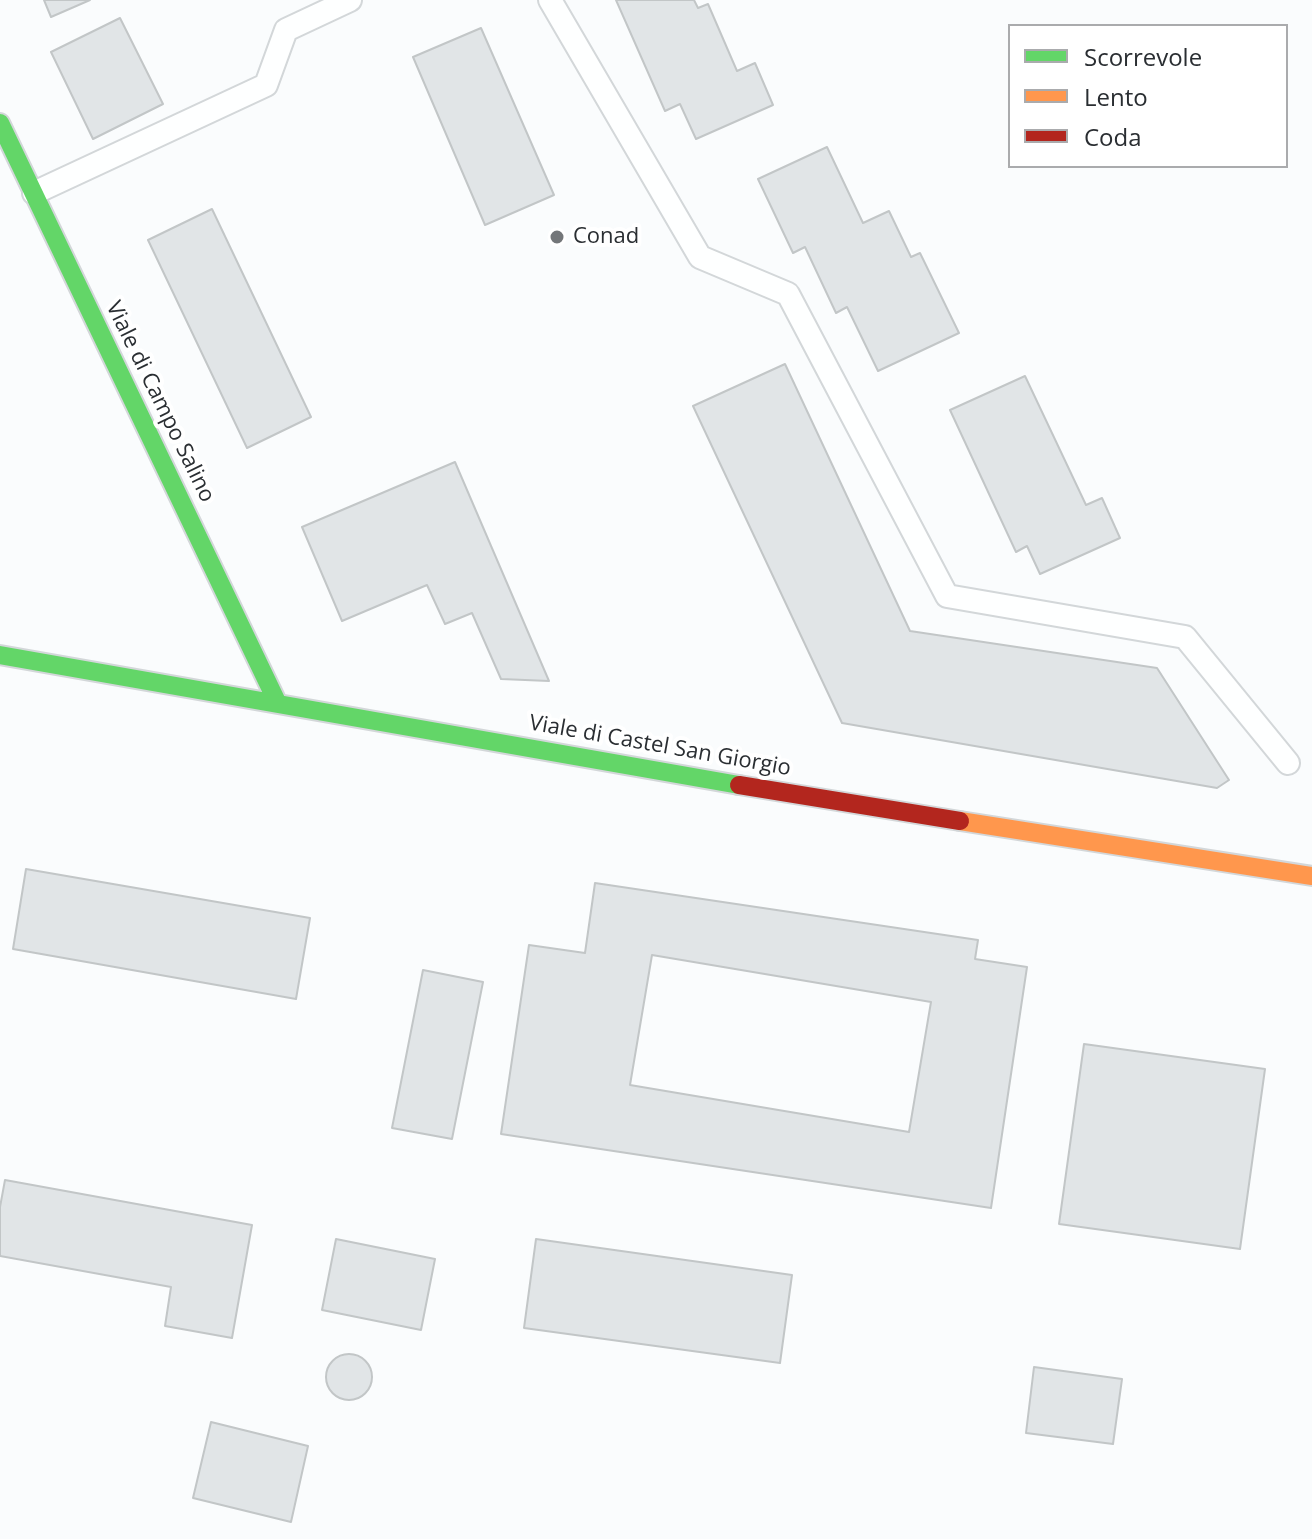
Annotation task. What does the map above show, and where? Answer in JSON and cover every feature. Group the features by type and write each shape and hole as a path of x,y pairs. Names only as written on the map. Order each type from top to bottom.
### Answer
{"street":[{"name":"Viale di Campo Salino","path":"0,123 277,702"},
{"name":"Viale di Castel San Giorgio","path":"0,655 832,801 1312,876"}],"lane":[{"path":"34,193 266,85 286,30 350,0"},
{"path":"550,0 700,257 788,294 947,596 1185,637 1288,763"}],"building":[{"path":"44,0 90,0 51,17"},
{"path":"616,0 694,0 698,8 708,4 737,71 755,63 773,105 696,139 680,104 665,111"},
{"path":"120,18 163,104 93,139 51,52"},
{"path":"481,28 554,195 485,225 413,57"},
{"path":"827,147 863,223 889,211 911,257 920,253 959,333 878,371 847,307 836,313 805,247 793,253 758,179"},
{"path":"212,209 311,417 247,448 148,240"},
{"path":"785,364 910,631 1157,668 1229,780 1217,788 842,723 693,406"},
{"path":"1025,376 1086,505 1102,498 1120,538 1040,574 1027,546 1016,552 950,410"},
{"path":"455,462 549,681 501,679 472,613 445,624 427,585 342,621 302,527"},
{"path":"26,869 310,918 296,999 13,949"},
{"path":"595,883 978,940 975,959 1027,967 991,1208 501,1134 529,945 585,953","holes":["652,955 931,1002 909,1132 630,1085"]},
{"path":"423,970 483,982 452,1139 392,1128"},
{"path":"1084,1044 1265,1069 1240,1249 1059,1224"},
{"path":"5,1180 252,1225 232,1338 165,1326 171,1287 0,1256 0,1207"},
{"path":"336,1239 435,1259 421,1330 322,1310"},
{"path":"536,1239 792,1275 780,1363 524,1328"},
{"path":"349,1354 365,1361 372,1377 365,1393 349,1400 333,1393 326,1377 333,1361"},
{"path":"1034,1367 1122,1379 1113,1444 1026,1433"},
{"path":"211,1422 308,1446 291,1522 193,1498"}],"traffic: fast":[{"path":"0,123 277,702"},
{"path":"0,655 739,785"}],"traffic: slow":[{"path":"960,821 1312,876"}],"traffic: jam":[{"path":"739,785 960,821"}],"place":[{"name":"Conad","path":"557,237"}]}
